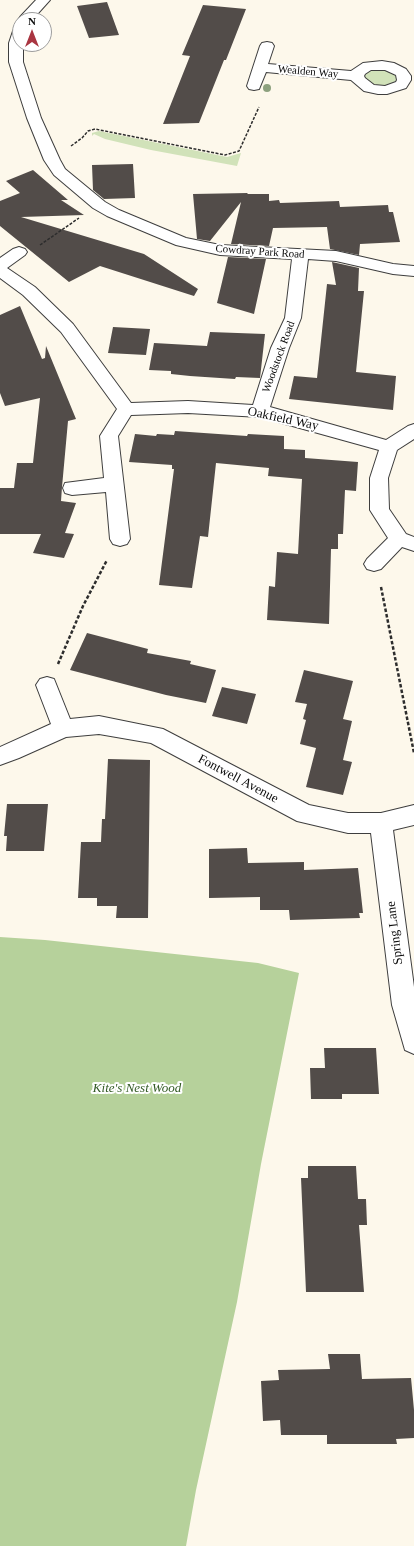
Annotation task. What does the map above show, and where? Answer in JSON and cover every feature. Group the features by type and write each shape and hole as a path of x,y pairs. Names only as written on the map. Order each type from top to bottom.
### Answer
{"street":[{"path":"32,12 43,0"},
{"name":"Wealden Way","path":"254,86 267,46"},
{"name":"Cowdray Park Road","path":"16,52 16,62 34,118 52,160 59,172 99,204 113,213 182,242 220,250 336,256 393,269 414,271"},
{"name":"Wealden Way","path":"382,65 396,68 402,72 409,81 395,88 378,90 363,85 358,80 357,76 358,72 368,66 382,65"},
{"name":"Wealden Way","path":"260,67 357,76"},
{"path":"0,265 19,252"},
{"name":"Woodstock Road","path":"260,411 280,348 293,318 300,255"},
{"path":"0,270 29,292 67,328 126,409 109,436 120,539"},
{"name":"Oakfield Way","path":"126,409 188,407 260,411 389,447"},
{"path":"374,564 406,541 380,510 379,478 389,447 414,430"},
{"path":"72,488 114,484"},
{"path":"47,685 63,728"},
{"name":"Fontwell Avenue","path":"0,756 63,728 99,724 155,735 305,814 348,823 381,822 414,815"},
{"name":"Spring Lane","path":"381,822 404,1005 414,1042"}],"path":[{"path":"52,160 82,138 88,131 95,129 181,145 224,155 240,151 264,92 254,86"},
{"path":"19,252 31,252 99,204"},
{"path":"47,685 54,673 83,606 113,549 120,539"},
{"path":"374,564 379,577 414,753"}],"green space":[{"path":"381,68 394,72 397,76 397,80 393,84 381,86 369,83 365,79 365,75 368,71"},
{"path":"99,131 227,157 241,153 237,166 151,150 105,139 94,134 92,136 92,133"},
{"name":"Kite's Nest Wood","path":"0,937 45,940 258,963 299,973 261,1164 237,1302 196,1490 186,1546 0,1546"}],"building":[{"path":"107,2 119,35 89,38 77,6"},
{"path":"203,5 246,9 199,123 163,124 190,56 182,55"},
{"path":"133,164 135,198 104,199 93,190 92,165"},
{"path":"33,170 68,200 61,200 84,215 21,217 144,254 198,289 194,296 100,266 69,282 0,226 0,201 20,193 6,181"},
{"path":"248,193 247,194 269,194 269,201 279,200 280,203 339,201 340,207 388,205 389,212 393,212 400,242 360,244 359,255 330,249 327,227 273,228 269,246 231,244 241,202 210,241 197,239 193,194"},
{"path":"228,257 266,259 254,314 217,303"},
{"path":"332,262 359,268 358,291 364,291 356,372 396,376 393,410 289,399 294,376 317,378 327,284 336,285"},
{"path":"20,306 42,359 45,358 46,346 76,419 68,421 62,487 61,501 76,503 65,533 74,534 64,558 33,553 41,534 0,534 0,488 14,488 17,463 33,463 40,398 5,406 0,393 0,315"},
{"path":"113,327 150,329 146,355 108,353"},
{"path":"210,332 265,334 260,378 236,377 235,379 190,376 171,374 171,371 149,370 154,343 207,346"},
{"path":"175,431 247,436 248,434 284,436 284,449 305,450 305,458 358,462 356,491 345,490 343,534 338,534 338,549 331,549 329,624 267,620 269,586 275,587 277,552 298,554 302,479 268,476 269,468 216,463 208,537 200,536 192,588 159,585 174,469 172,469 172,465 129,462 135,434 156,436 157,434 174,435"},
{"path":"87,633 148,649 147,653 191,661 190,664 216,670 206,703 166,695 70,670"},
{"path":"304,670 353,681 343,719 352,721 343,760 352,762 343,795 306,787 316,748 300,744 306,720 303,719 307,704 295,702"},
{"path":"222,687 256,694 247,724 212,716"},
{"path":"108,759 150,760 148,918 116,918 117,906 97,906 97,898 78,898 81,842 101,842 102,819 105,819"},
{"path":"7,804 48,804 44,851 6,851 7,836 4,836"},
{"path":"247,848 248,863 304,862 304,870 358,868 363,913 359,913 360,918 290,920 289,910 260,910 260,897 209,898 209,849"},
{"path":"324,1048 376,1048 379,1094 342,1094 342,1099 311,1099 310,1068 325,1068"},
{"path":"308,1166 356,1166 358,1199 366,1199 367,1225 359,1225 364,1292 306,1292 301,1178 308,1178"},
{"path":"328,1354 360,1354 362,1379 411,1378 414,1410 414,1438 396,1439 397,1444 327,1444 327,1435 281,1435 280,1420 263,1421 261,1381 279,1380 278,1370 330,1369"}]}
